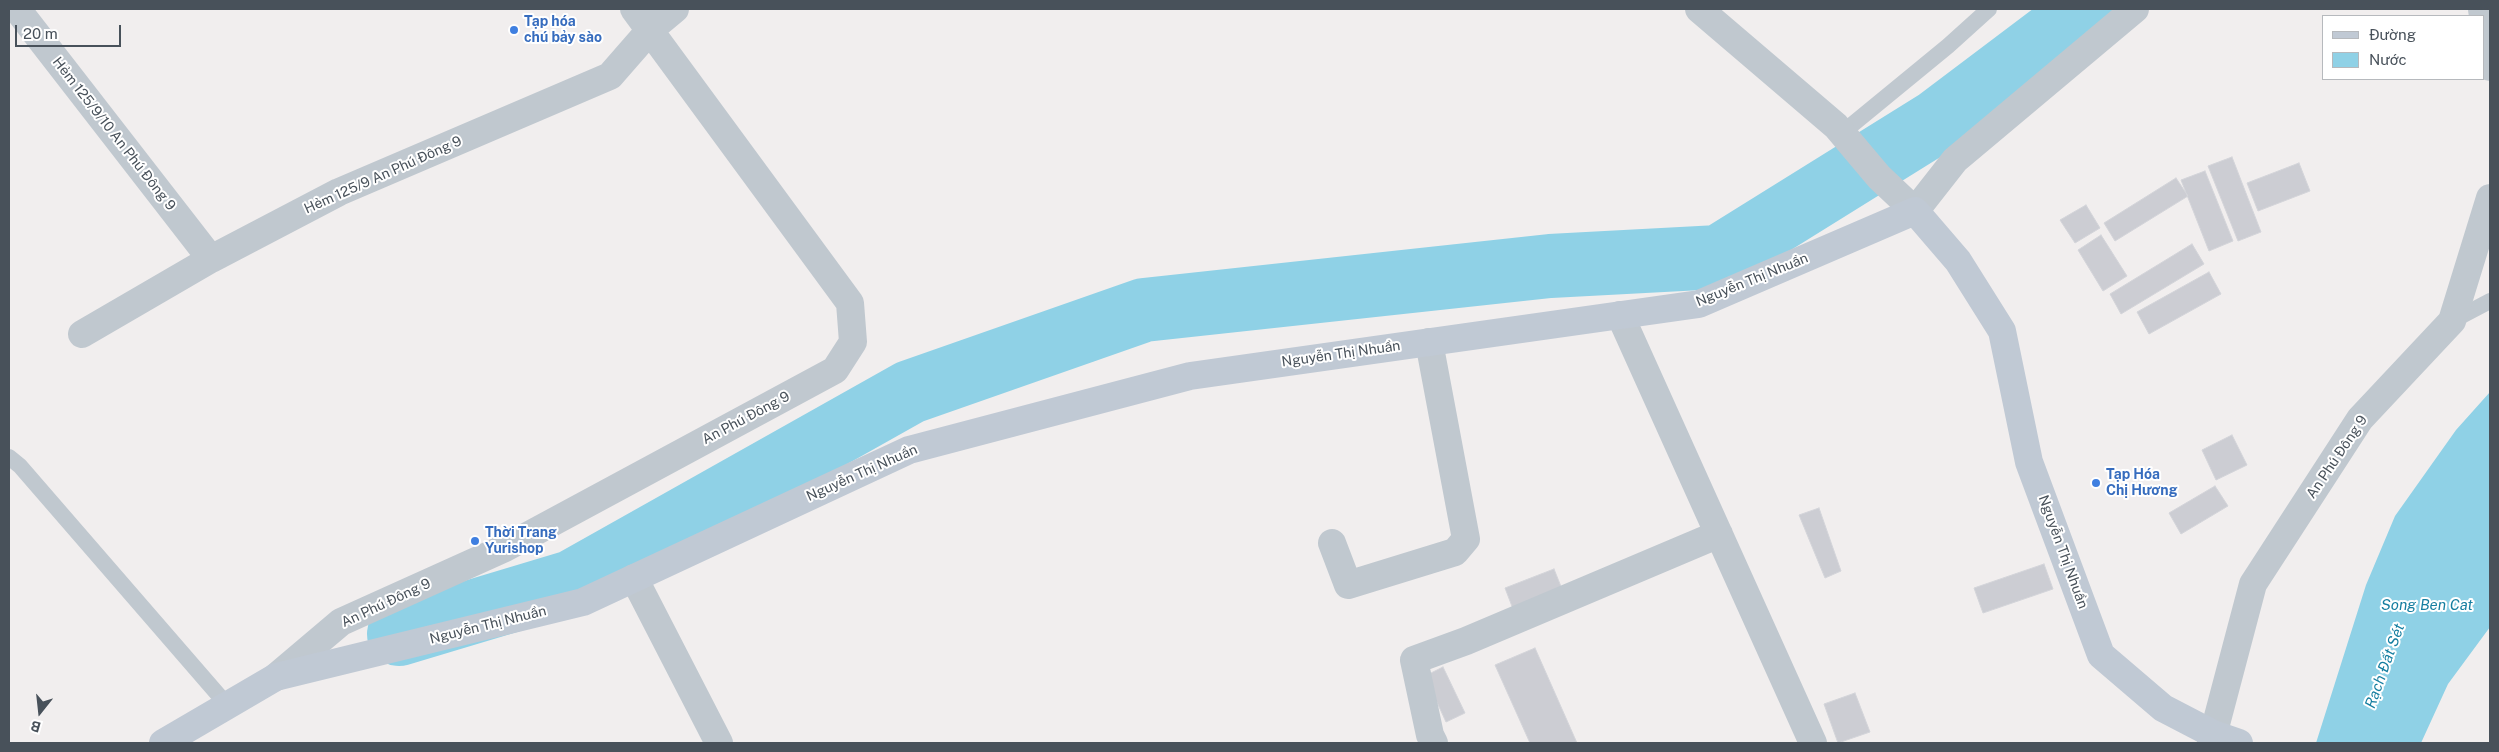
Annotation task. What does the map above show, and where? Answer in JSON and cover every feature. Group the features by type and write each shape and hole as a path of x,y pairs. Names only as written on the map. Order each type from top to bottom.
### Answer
{"street":[{"name":"Hẻm 125/9/10 An Phú Đông 9","path":"17,9 211,259"},
{"name":"Hẻm 125/9 An Phú Đông 9","path":"82,334 211,259 339,192 610,76 642,19 675,9"},
{"path":"1699,9 1839,130 1878,177 1915,211 1955,160 2136,9"},
{"name":"An Phú Đông 9","path":"276,677 341,622 505,548 835,370 853,342 850,303 642,19"},
{"path":"2484,24 2490,67"},
{"name":"An Phú Đông 9","path":"2212,739 2253,584 2360,419 2452,321 2490,198"},
{"name":"Nguyễn Thị Nhuần","path":"177,740 276,677 583,602 909,450 1190,376 1699,304 1915,211 1958,261 2002,331 2030,462 2101,655 2162,708 2212,739 2239,743"},
{"path":"1620,315 1813,743"},
{"path":"1332,543 1348,585 1455,552 1466,539 1429,342"},
{"path":"1434,743 1430,735 1414,660 1466,641 1719,534"},
{"path":"634,578 719,743"}],"lane":[{"path":"1839,130 1948,46 1989,9"},
{"path":"2452,321 2490,301"},
{"path":"9,457 20,466 228,706"}],"water":[{"name":"Song Ben Cat","path":"2490,392 2490,627 2448,684 2421,743 2316,743 2366,585 2395,516 2456,430"}],"building":[{"path":"2232,157 2261,232 2238,241 2208,166"},
{"path":"2299,163 2310,191 2258,211 2247,183"},
{"path":"2205,171 2233,241 2209,251 2181,180"},
{"path":"2176,178 2188,196 2115,241 2104,223"},
{"path":"2086,205 2100,228 2075,243 2060,220"},
{"path":"2101,235 2127,276 2103,291 2078,250"},
{"path":"2192,244 2204,264 2121,314 2110,294"},
{"path":"2209,272 2221,294 2149,334 2137,312"},
{"path":"2232,435 2247,465 2216,480 2202,450"},
{"path":"2215,486 2228,506 2181,534 2169,513"},
{"path":"1819,508 1841,571 1825,578 1799,515"},
{"path":"2044,564 2053,589 1983,613 1974,588"},
{"path":"1554,569 1562,589 1513,609 1505,588"},
{"path":"1535,648 1577,743 1530,743 1495,665"},
{"path":"1443,667 1465,713 1446,722 1425,676"},
{"path":"1855,693 1870,732 1838,743 1824,704"}],"waterway":[{"path":"399,634 572,582 910,392 1144,310 1550,266 1719,257 1936,122 2086,9"}],"place":[{"name":"Tạp hóa chú bảy sào","path":"514,30"},
{"name":"Tạp Hóa Chị Hương","path":"2096,483"},
{"name":"Thời Trang Yurishop","path":"475,541"}],"water label":[{"name":"Rạch Đất Sét","path":"2385,666"}]}
